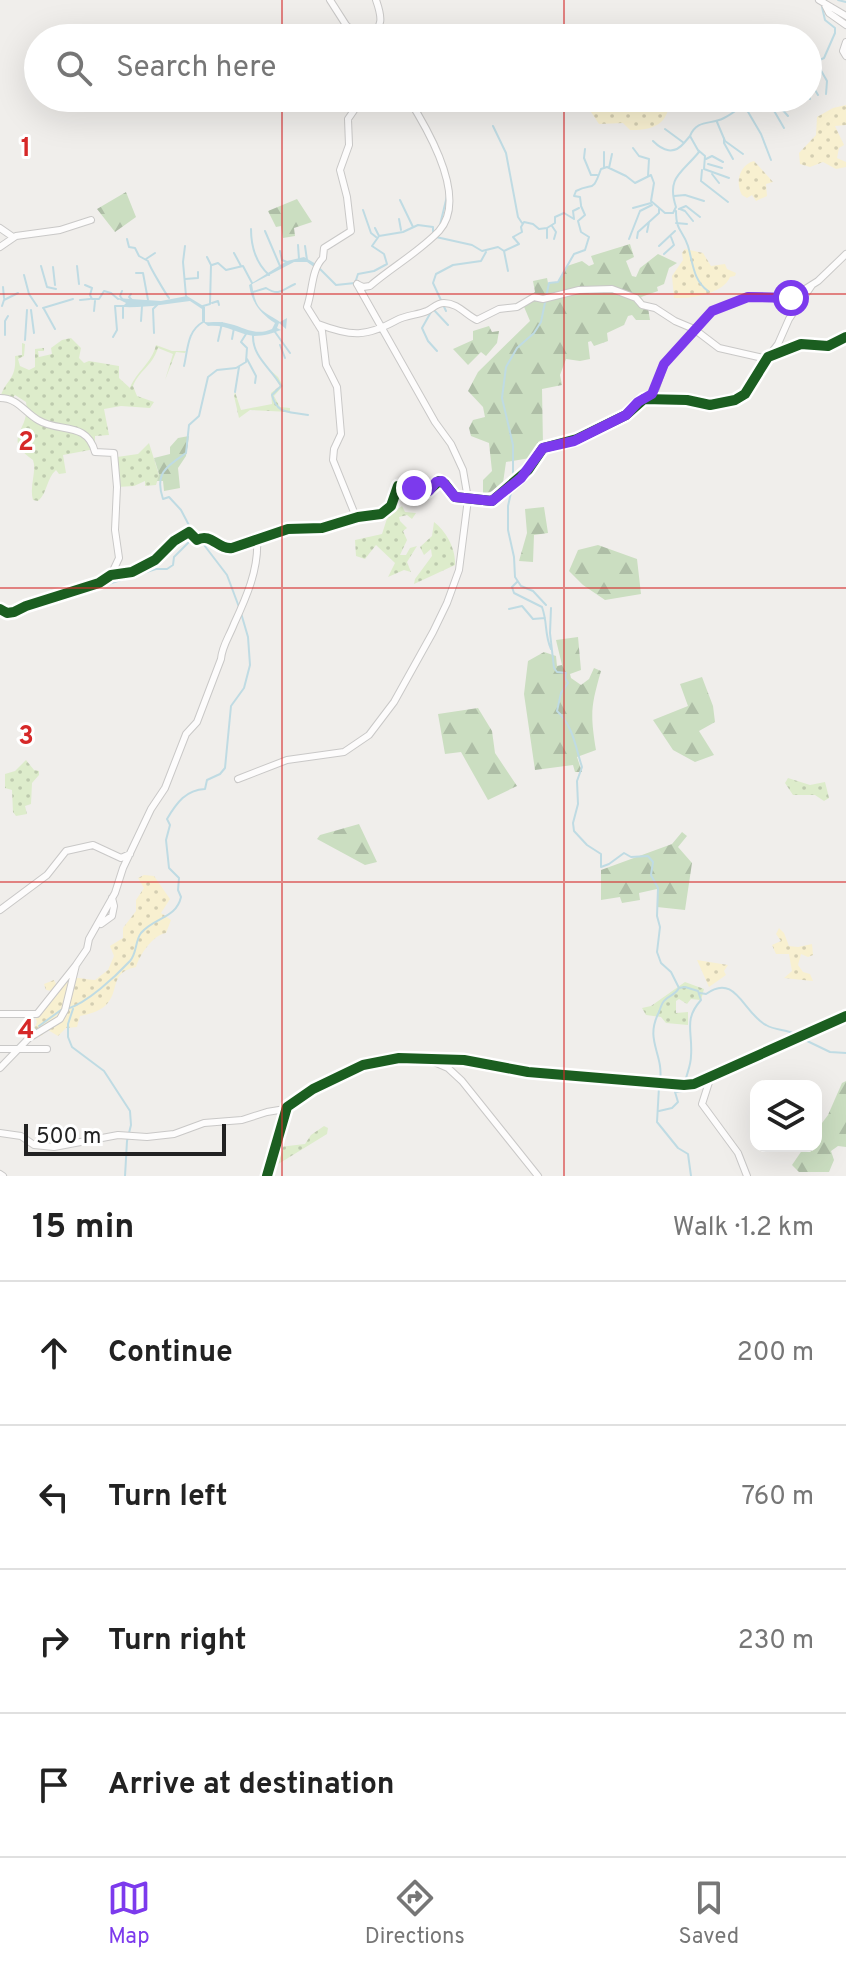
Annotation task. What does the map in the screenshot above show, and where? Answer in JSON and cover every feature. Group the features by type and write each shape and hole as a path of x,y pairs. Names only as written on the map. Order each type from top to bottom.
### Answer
{"street":[{"path":"330,0 345,24"},
{"path":"376,0 380,24"},
{"path":"822,2 845,15"},
{"path":"822,2 829,13 846,25"},
{"path":"846,42 843,51 846,56"},
{"path":"353,112 348,119 349,145 340,170 351,231 324,248 323,259 316,266 307,307 322,331 326,365 335,383 341,434 333,460 356,517"},
{"path":"238,779 287,760 344,752 369,735 394,702 447,603 459,570 468,490 456,452 435,422 357,284 370,286 443,226 449,203 447,178 417,112"},
{"path":"0,247 13,237 60,230 91,220"},
{"path":"0,228 13,237"},
{"path":"0,609 7,613 14,612 99,583 111,575 132,572 155,560 174,541 189,532 197,540 202,537 213,539 227,549 288,529 325,527 385,511 394,500 398,486 427,492 436,482 442,481 455,497 492,501 521,478 543,448 574,441 626,415 655,391 664,364 706,315 748,297 791,298 812,285 846,254"},
{"path":"648,397 710,405 735,400 745,394 812,285"},
{"path":"318,324 358,333 381,329 399,318 442,303 454,304 477,320 499,309 526,303 534,297 543,299 579,290 612,289 636,298 642,305 655,308 694,329 722,349 768,357 806,343 828,346 846,337"},
{"path":"0,398 12,399 37,420 79,431 90,440 95,452 114,453 117,487 115,530 119,558 111,575"},
{"path":"0,1014 37,1014 87,949 151,809 165,788 186,734 197,722 221,659 221,649 235,624 255,571 257,540"},
{"path":"0,910 47,875 66,851 93,845 121,858 130,854"},
{"path":"0,1068 29,1038 60,1019 69,1001 76,965"},
{"path":"267,1176 285,1109 313,1089 363,1065 399,1058 464,1060 528,1072 684,1085 846,1016"},
{"path":"0,1049 47,1049"},
{"path":"428,1059 448,1068 462,1081 538,1176"},
{"path":"711,1076 702,1104 738,1153 747,1176"},
{"path":"0,1133 21,1136 34,1145 54,1147 118,1135 147,1137 174,1134 204,1123 242,1120 285,1109"}],"green space":[{"path":"126,192 136,217 115,232 97,209"},
{"path":"297,199 312,222 294,228 295,236 283,238 281,226 276,227 268,211"},
{"path":"630,244 634,257 626,261 632,276 636,277 640,268 658,254 677,263 669,268 664,284 657,287 658,291 641,297 648,308 650,320 636,320 632,315 628,316 624,325 607,333 608,341 594,346 591,341 588,342 590,359 566,359 560,375 562,385 542,389 543,445 530,458 506,462 502,490 483,493 483,480 492,471 489,443 471,436 469,428 473,420 485,417 483,407 468,391 478,372 530,321 522,302 535,292 533,281 547,278 548,283 558,282 567,266 582,261 589,266 594,264 591,256"},
{"path":"489,326 492,332 499,331 497,343 486,356 481,352 468,365 453,349 473,340 473,331"},
{"path":"71,338 81,348 79,358 84,363 89,361 119,366 119,378 130,388 156,345 172,351 186,351 176,352 165,380 173,354 158,348 133,386 137,396 154,402 150,408 121,406 104,409 109,435 95,436 95,449 63,455 66,473 59,474 56,470 38,501 33,500 33,460 23,452 18,439 25,420 26,402 15,395 12,399 0,399 14,371 15,356 22,355 22,343 25,344 24,356 18,359 20,366 29,370 35,367 35,349 44,348 44,351 38,351 39,357 52,354 51,348"},
{"path":"269,369 283,386 274,396 280,407 290,408 290,412 250,410 239,418 235,392 241,410 272,404 271,393 280,386"},
{"path":"189,436 186,456 178,468 180,488 164,491 163,481 157,481 159,474 154,458 170,454 170,447 178,438"},
{"path":"149,443 159,475 156,485 145,486 145,481 134,486 117,487 117,457 138,454"},
{"path":"392,503 396,505 396,510 402,506 405,512 416,513 412,519 407,515 399,517 407,528 403,531 407,540 400,555 406,555 410,548 417,546 407,562 411,572 404,570 388,577 395,563 376,545 365,559 356,556 355,540 382,534"},
{"path":"544,507 548,533 534,535 533,562 519,561 527,533 525,509"},
{"path":"434,522 449,541 455,565 414,584 432,556 431,549 424,555 420,547 432,536"},
{"path":"598,545 637,559 641,594 605,600 569,571 578,550"},
{"path":"578,637 581,670 570,674 571,678 581,685 589,679 594,668 601,671 592,710 596,750 577,757 582,772 575,772 573,765 535,770 524,694 528,661 544,652 556,656 557,666 562,665 556,640"},
{"path":"702,677 713,706 715,722 699,731 714,755 695,762 673,750 653,720 688,706 680,684"},
{"path":"478,708 492,731 495,753 517,786 488,800 461,752 445,754 438,714"},
{"path":"26,760 34,770 39,771 39,775 32,783 31,804 25,806 27,814 16,816 12,790 5,788 5,774 15,771"},
{"path":"788,778 810,785 825,782 829,798 824,801 815,795 793,795 785,783"},
{"path":"359,824 377,862 365,865 317,839 320,835"},
{"path":"682,832 687,836 678,847 692,863 685,910 657,907 657,889 639,893 640,900 622,903 620,897 601,900 601,870 672,844"},
{"path":"685,982 704,989 701,1000 691,999 687,1004 679,999 676,1001 676,1013 688,1012 688,1025 666,1023 661,1017 646,1015 642,1008 651,1006"},
{"path":"846,1081 846,1147 838,1146 831,1151 834,1160 829,1172 799,1172 792,1165 801,1152 822,1152 822,1123 842,1083"},
{"path":"324,1126 328,1128 327,1134 275,1166 279,1147 305,1144 311,1135"}],"sand":[{"path":"846,105 846,125 835,126 844,145 839,148 837,158 846,162 846,167 836,169 823,162 810,167 800,164 799,153 816,135 817,117"},
{"path":"591,112 667,112 654,127 630,130 623,123 599,124"},
{"path":"754,161 773,182 766,184 767,196 756,201 752,195 747,198 742,195 739,185 742,170"},
{"path":"685,249 703,253 711,266 725,264 727,269 736,273 735,276 730,277 721,288 706,294 674,298 672,276 683,260"},
{"path":"154,876 170,899 161,913 171,920 166,933 156,937 148,946 136,967 118,978 105,1006 80,1016 77,1027 66,1028 58,1036 48,1030 41,1036 34,1029 37,1022 34,1014 52,991 46,990 44,984 54,980 58,988 62,988 73,979 95,980 108,970 114,956 110,946 123,938 123,928 136,911 136,900 144,888 138,878"},
{"path":"779,928 789,946 812,944 813,955 808,957 801,954 798,965 803,972 810,974 813,981 784,978 792,971 789,954 776,954 772,945 781,941 776,934"},
{"path":"697,960 728,965 724,971 726,975 709,987"}],"water":[{"path":"304,257 316,264 314,267 307,262 294,262 252,284 261,309 280,322 287,318 286,329 279,323 277,328 281,330 265,335 254,336 221,326 208,326 202,321 202,309 190,301 122,307 126,303 116,298 161,301 187,296 205,307 205,322 223,322 254,331 266,331 272,329 275,323 258,307 249,285 287,261"}],"waterway":[{"path":"838,0 846,2"},
{"path":"822,7 825,20 835,28 835,33 822,59"},
{"path":"822,72 827,81 826,94"},
{"path":"581,205 580,197 574,196 576,191 594,185 601,169 607,167 635,183 651,175 654,183 651,201 665,213 673,213 676,207 674,182 699,152 690,136 696,127 734,112"},
{"path":"748,112 771,160"},
{"path":"775,112 784,128"},
{"path":"784,112 788,116"},
{"path":"717,122 725,141 743,154"},
{"path":"493,126 506,153 518,217 522,223"},
{"path":"665,129 684,143 690,136"},
{"path":"724,138 733,159"},
{"path":"653,141 668,150 684,143"},
{"path":"633,148 639,156 649,159 648,176"},
{"path":"585,149 584,158 591,175 597,175"},
{"path":"698,150 705,156 704,169 729,178"},
{"path":"604,152 604,167"},
{"path":"609,168 612,154"},
{"path":"706,159 712,156 723,162"},
{"path":"708,164 722,168"},
{"path":"702,170 701,181 728,202"},
{"path":"712,174 719,183"},
{"path":"674,196 685,195 704,201"},
{"path":"440,225 447,196"},
{"path":"400,200 413,227"},
{"path":"633,208 651,203"},
{"path":"629,239 640,211 652,205"},
{"path":"513,478 513,445 502,398 506,367 517,348 541,322 549,283 558,282 574,254 585,250 589,237 581,232 578,221 585,215 581,206"},
{"path":"679,209 686,206 700,217"},
{"path":"436,237 472,245 482,251 498,247 504,251 519,244 513,237 522,232 524,222 539,229 547,228 555,223 555,217 564,213 574,219 573,211 579,208"},
{"path":"637,238 638,232 659,213 659,209"},
{"path":"680,209 693,221"},
{"path":"363,210 371,233 376,237"},
{"path":"676,211 677,223 688,246 696,276 708,291"},
{"path":"399,219 401,230"},
{"path":"647,232 649,222"},
{"path":"676,223 687,224"},
{"path":"318,267 336,285 355,283 358,274 387,264 384,254 372,246 379,236 403,232 418,225 433,227 433,232"},
{"path":"552,226 556,232 554,239"},
{"path":"375,228 379,236"},
{"path":"547,228 547,238"},
{"path":"251,229 255,254 269,275"},
{"path":"265,231 280,266"},
{"path":"659,246 675,231"},
{"path":"664,254 674,245 671,237"},
{"path":"127,239 129,247 135,248 139,256 148,261 169,298"},
{"path":"298,245 299,259"},
{"path":"185,246 186,296"},
{"path":"305,246 307,260"},
{"path":"280,251 282,260 287,262"},
{"path":"504,251 508,271"},
{"path":"446,311 433,283 436,274 453,265 481,261 486,252"},
{"path":"146,259 155,253"},
{"path":"234,253 241,266"},
{"path":"203,306 210,304 211,265 207,257"},
{"path":"212,265 218,263 226,270 243,266 252,283"},
{"path":"41,266 47,287 56,289"},
{"path":"77,266 79,284"},
{"path":"53,267 55,285"},
{"path":"185,279 198,278 198,272"},
{"path":"136,273 143,273 148,300"},
{"path":"24,275 29,294 37,306"},
{"path":"253,292 266,288 278,292 295,284"},
{"path":"85,285 92,288 92,299 99,299 104,291 118,299"},
{"path":"3,287 4,298"},
{"path":"122,291 120,296 123,300"},
{"path":"2,306 4,300 18,293"},
{"path":"131,294 129,297 134,302"},
{"path":"43,308 73,299"},
{"path":"80,300 90,299"},
{"path":"94,311 95,301"},
{"path":"212,303 218,301 219,305"},
{"path":"154,333 153,309 157,305"},
{"path":"113,337 117,330 115,306 124,306"},
{"path":"141,321 142,306"},
{"path":"123,307 123,318"},
{"path":"44,309 55,329"},
{"path":"433,309 448,325"},
{"path":"25,340 27,310"},
{"path":"31,310 34,333"},
{"path":"431,312 422,328 437,351"},
{"path":"5,335 8,316"},
{"path":"184,366 191,335 203,322"},
{"path":"218,341 222,323"},
{"path":"232,339 234,328"},
{"path":"275,332 290,353"},
{"path":"192,531 181,510 169,497 163,499 161,476 168,466 186,453 189,425 199,416 208,377 217,370 236,368 246,362 247,348 241,342 246,334"},
{"path":"253,335 259,356 281,386 272,395 277,406 285,411 308,415"},
{"path":"280,345 285,358"},
{"path":"247,359 256,376 255,383"},
{"path":"235,392 239,367"},
{"path":"512,488 508,530 515,577 521,586 533,591 546,605"},
{"path":"32,608 156,569 167,569 191,540"},
{"path":"201,541 227,575 239,607"},
{"path":"517,582 512,587 514,593 542,607 551,649"},
{"path":"509,609 522,606 533,619 545,618"},
{"path":"551,608 554,668 557,672 566,673 568,683 561,693 557,711 570,730 582,767 577,781 574,831 601,854 601,867 624,853 631,857 648,856 653,862 651,875 658,888 657,916 660,927 657,952 679,988 663,1002 653,1031 660,1081"},
{"path":"67,1009 92,995 117,974 132,958 141,933 170,914 178,904 181,897 179,878 169,868 166,840 170,825 167,819 183,798 205,789 207,780 225,768 231,706 244,688 250,665 248,637 241,613"},
{"path":"679,988 698,991 701,1000 690,1020 691,1059 685,1082"},
{"path":"700,993 725,988 732,991 766,1025 797,1035"},
{"path":"73,1009 68,1024 72,1047 104,1071 130,1111 125,1176"},
{"path":"39,1026 61,1010"},
{"path":"803,1039 830,1052 846,1053"},
{"path":"659,1087 657,1122 678,1148 688,1154 691,1176"},
{"path":"659,1111 672,1108 678,1102 675,1092 685,1088"}],"cycle path":[{"path":"0,609 7,613 14,612 99,583 111,575 132,572 155,560 174,541 189,532 197,540 206,538 232,548 288,529 322,528 381,514 391,506 398,486 427,492 439,481 455,497 492,501 528,470 543,448 577,439 626,415 644,399 687,400 710,405 735,400 745,394 768,357 801,344 828,346 846,337"},
{"path":"267,1176 287,1107 313,1089 363,1065 399,1058 464,1060 528,1072 694,1084 846,1016"}],"route":[{"path":"414,488 429,491 436,482 442,481 457,498 462,496 469,500 492,501 509,484 521,478 543,448 574,441 626,415 638,402 652,394 667,359 686,342 706,315 748,297 791,298"}]}
